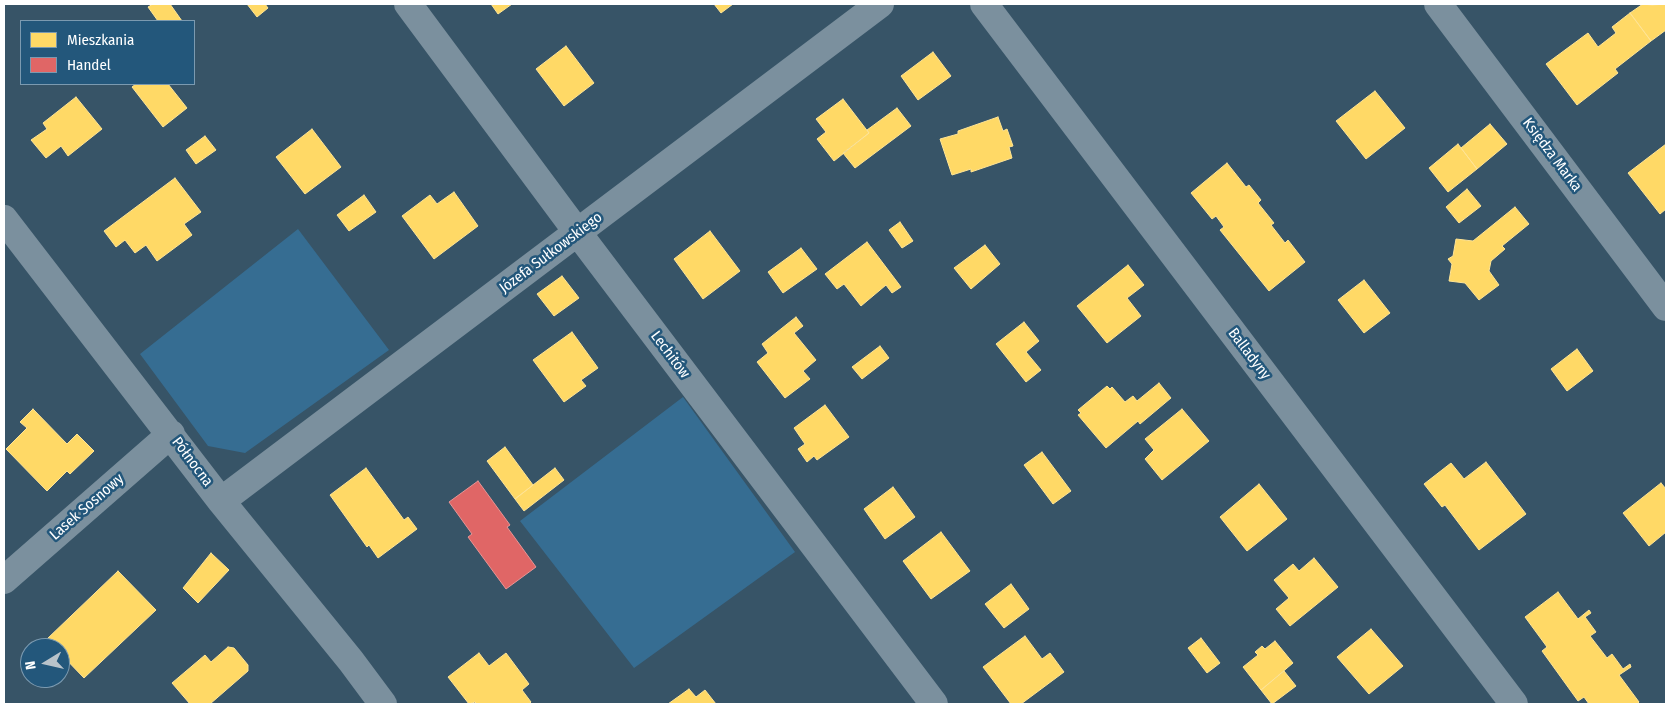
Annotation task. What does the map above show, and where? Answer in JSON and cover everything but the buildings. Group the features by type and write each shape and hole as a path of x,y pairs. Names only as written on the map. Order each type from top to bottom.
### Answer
{"street":[{"name":"Lechitów","path":"408,4 578,233 934,704"},
{"name":"Józefa Sułkowskiego","path":"221,501 880,4"},
{"name":"Balladyny","path":"984,4 1514,704"},
{"name":"Księdza Marka","path":"1438,4 1666,307"},
{"name":"Północna","path":"4,219 221,501 351,661 383,704"},
{"name":"Lasek Sosnowy","path":"4,580 171,434"}],"shaded area":[{"path":"298,229 389,350 245,453 208,446 140,354"},
{"path":"683,397 795,552 634,668 520,521"}]}
